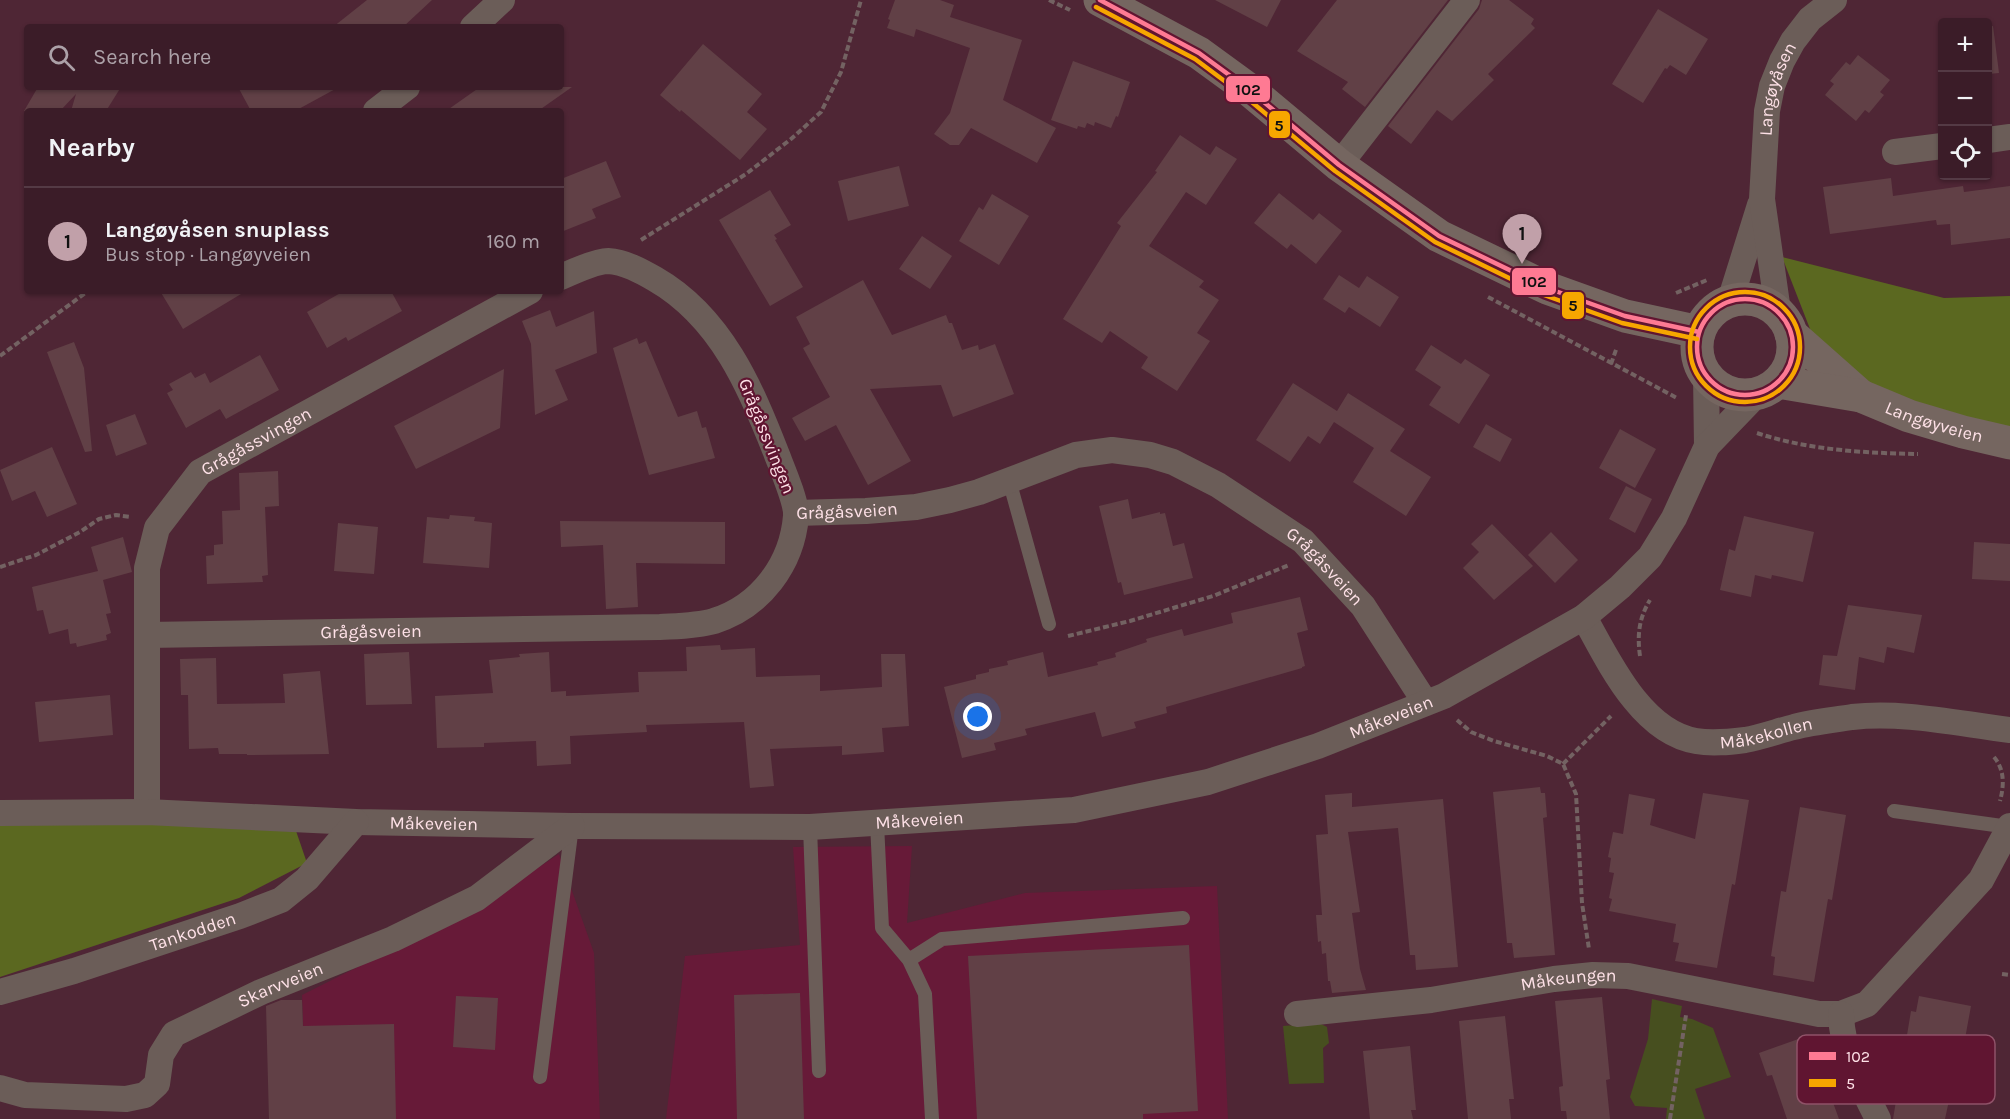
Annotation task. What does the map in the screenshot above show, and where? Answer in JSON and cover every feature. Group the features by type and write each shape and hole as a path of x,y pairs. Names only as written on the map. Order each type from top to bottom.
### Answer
{"main road":[{"path":"1100,0 1199,53 1247,88 1339,165 1439,236 1547,288 1624,316 1699,332"},
{"path":"1747,298 1763,302 1785,322 1793,351 1788,368 1768,387 1744,394 1729,392 1716,385 1706,375 1699,362 1697,347 1699,332 1711,313 1730,301 1747,298"},
{"name":"Langøyveien","path":"1785,322 1861,396"},
{"name":"Langøyveien","path":"1768,387 1861,396 1909,416 2010,443"}],"street":[{"path":"476,24 502,0"},
{"path":"1339,165 1467,0"},
{"name":"Langøyåsen","path":"1785,322 1762,199 1767,111 1772,86 1793,41 1810,20 1834,0"},
{"path":"380,108 403,90"},
{"path":"1992,139 2010,136"},
{"path":"1895,152 1938,147"},
{"name":"Langøyåsen","path":"1730,301 1762,199"},
{"path":"564,276 607,261"},
{"name":"Grågåssvingen","path":"607,261 636,268 661,282 707,322 726,347 743,376 764,422 796,513"},
{"name":"Grågåssvingen","path":"147,812 147,568 157,528 200,472 525,294"},
{"name":"Måkeveien","path":"1706,375 1707,446"},
{"name":"Måkeveien","path":"0,813 147,812 356,822 810,827 1074,810 1208,782 1318,746 1435,699 1584,617 1620,587 1650,557 1674,518 1707,446 1768,387"},
{"name":"Grågåsveien","path":"147,635 693,625 714,621 733,613 749,603 771,582 791,544 796,513 916,507 950,500 1076,455 1095,451 1129,451 1173,462 1218,485 1303,541 1363,606 1435,699"},
{"name":"Måkekollen","path":"1584,617 1631,696 1658,724 1677,735 1694,741 1719,743 1747,740 1797,726 1854,717 1902,717 2010,730"},
{"name":"Tankodden","path":"0,992 74,971 240,916 280,900 307,879 356,822"},
{"name":"Skarvveien","path":"0,1088 26,1095 126,1100 145,1095 157,1084 161,1055 174,1034 261,992 393,939 477,898 572,826"},
{"path":"1841,1035 1841,1014 1867,1004 1981,880 2010,826"},
{"name":"Måkeungen","path":"1297,1014 1431,1000 1554,979 1593,975 1628,976 1819,1014 1841,1014"},
{"path":"1871,1104 1878,1119"}],"lane":[{"path":"1009,480 1049,624"},
{"path":"1894,810 2010,826"},
{"path":"877,823 882,928 909,960 925,994 932,1119"},
{"path":"540,1077 572,826"},
{"path":"810,827 819,1071"},
{"path":"909,960 942,939 1183,918"}],"path":[{"path":"607,261 746,174 791,139 821,111 841,72 861,0"},
{"path":"1671,293 1680,293 1706,281 1714,273"},
{"path":"0,356 84,294"},
{"path":"1497,304 1673,396"},
{"path":"1764,435 1849,452 1922,454"},
{"path":"0,567 36,555 80,532 99,519 116,515 131,517"},
{"path":"1049,624 1055,639 1130,621 1214,596 1314,553"},
{"path":"1435,699 1471,732 1547,756 1563,764 1576,794 1582,903 1593,975"},
{"path":"1563,764 1614,712"},
{"path":"2002,974 2010,975"},
{"path":"1670,1119 1690,988"}],"shaded area":[{"path":"912,846 907,923 1025,893 1217,886 1228,1119 666,1119 685,956 800,945 793,847"},
{"path":"559,854 594,953 600,1119 307,1119 302,995 479,906"}],"green space":[{"path":"1782,257 1944,298 2010,296 2010,429 1898,402 1819,352"},
{"path":"0,820 295,828 307,863 239,898 0,977"},
{"path":"1652,999 1682,1006 1680,1017 1692,1019 1713,1028 1731,1077 1695,1089 1705,1119 1666,1119 1667,1108 1635,1106 1630,1097 1648,1039"},
{"path":"1319,1023 1327,1027 1329,1043 1323,1048 1324,1083 1289,1084 1283,1026"}],"building":[{"path":"367,0 432,0 406,24 337,24"},
{"path":"895,0 940,0 954,5 950,17 1022,40 1003,100 1056,128 1037,163 971,128 959,145 950,145 934,134 950,113 970,48 916,29 914,37 887,28"},
{"path":"1215,0 1281,0 1267,27"},
{"path":"1337,0 1448,0 1365,107 1342,89 1348,82 1297,51"},
{"path":"1482,0 1509,0 1534,19 1531,24 1535,28 1488,74 1494,80 1452,121 1437,110 1411,144 1388,126 1479,9"},
{"path":"1658,9 1708,39 1686,75 1670,65 1667,69 1665,68 1643,103 1612,84"},
{"path":"1992,26 1999,73 1992,74 1992,72"},
{"path":"703,44 762,94 747,112 767,129 740,160 660,95"},
{"path":"1858,55 1890,80 1880,92 1884,95 1869,113 1865,110 1856,121 1825,95 1834,84 1830,81 1846,62 1850,65"},
{"path":"1073,61 1130,82 1118,117 1116,116 1111,128 1095,122 1094,126 1087,123 1085,128 1078,126 1077,129 1051,120"},
{"path":"564,87 572,87 542,108 450,108 476,90 564,90"},
{"path":"36,90 119,90 108,108 72,108 76,94 63,108 26,108"},
{"path":"240,90 334,90 300,108 249,108"},
{"path":"1180,135 1210,155 1216,146 1237,159 1206,205 1186,192 1149,246 1204,281 1199,287 1219,300 1197,333 1210,341 1177,391 1141,368 1148,357 1110,331 1102,343 1063,319 1121,226 1117,223 1157,172 1155,171"},
{"path":"606,161 621,197 592,209 596,218 564,231 564,178"},
{"path":"899,166 909,206 848,221 838,181"},
{"path":"1891,178 1893,196 1963,186 1964,192 2010,186 2010,238 1951,245 1950,224 1937,225 1936,220 1830,234 1823,187"},
{"path":"770,190 791,225 774,235 777,239 775,240 803,287 770,306 719,220"},
{"path":"1279,193 1313,220 1319,213 1342,231 1316,264 1291,244 1287,249 1254,223"},
{"path":"992,194 1029,216 999,265 959,241 979,207 983,210"},
{"path":"922,236 952,256 930,289 899,269"},
{"path":"1339,275 1359,288 1367,276 1399,297 1380,327 1349,307 1345,313 1323,299"},
{"path":"863,280 892,335 946,315 949,323 952,323 962,350 978,345 979,350 995,344 1014,394 953,417 941,385 870,389 911,461 868,485 836,425 805,441 792,418 830,397 803,348 810,344 796,317"},
{"path":"162,294 241,294 183,329"},
{"path":"339,294 393,294 402,311 348,341 346,337 327,348 307,312"},
{"path":"550,310 556,327 594,311 597,353 555,370 568,400 535,415 531,344 522,321"},
{"path":"637,338 639,344 646,341 678,417 697,411 702,428 706,427 715,458 649,475 613,348"},
{"path":"74,342 84,368 92,451 85,452 47,352"},
{"path":"1431,345 1461,364 1465,359 1490,375 1459,424 1429,405 1441,387 1415,370"},
{"path":"260,355 279,390 226,419 220,409 186,428 167,393 173,390 169,384 191,372 195,378 205,373 210,383"},
{"path":"504,369 500,428 416,469 394,426"},
{"path":"1293,383 1337,411 1348,393 1405,429 1390,451 1431,477 1406,516 1353,482 1374,448 1334,422 1320,444 1308,436 1290,462 1256,440"},
{"path":"135,414 147,444 116,456 106,425"},
{"path":"1486,424 1512,439 1500,462 1473,447"},
{"path":"1620,429 1656,449 1635,488 1599,468"},
{"path":"52,447 77,504 47,517 35,491 12,501 0,470"},
{"path":"278,471 279,506 265,507 268,575 262,576 263,582 207,584 206,556 214,555 214,545 223,544 222,511 240,510 239,473"},
{"path":"1626,486 1652,499 1635,533 1609,519"},
{"path":"1128,499 1132,519 1160,512 1160,514 1165,513 1173,546 1184,543 1193,578 1124,595 1121,582 1118,583 1099,506"},
{"path":"450,515 475,517 474,521 492,523 489,568 423,563 427,517 449,519"},
{"path":"1744,516 1814,532 1803,582 1772,575 1771,579 1755,575 1751,597 1720,590 1729,549 1735,551"},
{"path":"560,521 725,522 725,564 636,563 638,607 606,609 603,545 561,547"},
{"path":"338,523 378,527 374,574 334,571"},
{"path":"1492,524 1533,566 1494,600 1463,568 1479,552 1471,544"},
{"path":"1551,532 1578,560 1555,583 1528,555"},
{"path":"123,537 132,572 103,580 111,613 106,614 111,633 106,635 107,640 77,647 76,643 70,644 68,629 49,634 43,610 37,611 32,587 98,571 91,547"},
{"path":"1974,542 2010,544 2010,581 1972,579"},
{"path":"1300,597 1308,630 1297,633 1305,666 1302,668 1166,707 1167,713 1134,722 1136,728 1102,737 1095,712 1025,729 1027,735 994,743 996,750 962,758 944,687 976,679 976,675 989,672 989,669 1008,665 1007,661 1043,652 1048,677 1098,665 1097,662 1116,657 1115,653 1147,642 1146,639 1182,629 1184,636 1233,623 1231,613"},
{"path":"1848,605 1922,615 1914,653 1887,647 1884,663 1859,657 1855,690 1819,685 1823,655 1837,656"},
{"path":"720,645 721,650 755,648 756,677 820,675 820,691 882,687 881,654 905,654 909,726 882,728 884,752 842,755 842,746 770,749 774,786 750,788 744,722 646,725 647,732 570,736 571,764 537,766 536,741 484,743 484,747 437,748 435,696 493,693 489,660 520,657 519,654 549,652 551,692 566,691 566,696 639,692 638,672 687,671 686,647"},
{"path":"409,652 412,704 366,705 364,654"},
{"path":"216,658 217,704 285,703 283,674 320,671 329,754 219,754 218,748 189,749 188,695 181,695 180,659"},
{"path":"110,695 113,735 39,742 35,702"},
{"path":"1540,787 1541,793 1545,793 1547,817 1543,818 1555,955 1514,958 1512,943 1507,943 1493,792"},
{"path":"1352,793 1352,807 1443,799 1458,967 1416,970 1415,955 1410,955 1398,828 1348,832 1360,912 1352,913 1360,969 1366,990 1332,993 1330,981 1328,981 1326,953 1322,954 1321,941 1318,942 1316,915 1322,915 1316,835 1328,834 1325,795"},
{"path":"1703,793 1749,800 1735,885 1732,884 1717,968 1675,961 1679,943 1673,942 1676,924 1609,911 1614,873 1609,872 1611,858 1608,857 1613,832 1623,834 1629,794 1655,799 1650,825 1695,839"},
{"path":"1800,807 1846,815 1832,900 1828,899 1814,982 1773,975 1775,957 1771,956 1781,891 1786,892"},
{"path":"1189,945 1198,1111 1143,1114 1143,1119 977,1119 968,956"},
{"path":"800,993 804,1119 737,1119 734,995"},
{"path":"456,996 498,998 495,1050 453,1047"},
{"path":"1919,996 1971,1006 1966,1035 1907,1035 1911,1011 1916,1012"},
{"path":"1602,997 1610,1079 1606,1080 1610,1119 1567,1119 1566,1111 1561,1111 1559,1087 1563,1086 1555,1001"},
{"path":"281,1000 302,1000 303,1026 394,1024 396,1119 269,1119 266,1006"},
{"path":"1505,1016 1514,1099 1509,1099 1511,1119 1468,1119 1459,1021"},
{"path":"1797,1039 1797,1104 1834,1104 1839,1119 1787,1119 1772,1075 1767,1076 1759,1053"},
{"path":"1410,1046 1416,1110 1411,1110 1413,1119 1370,1119 1363,1051"},
{"path":"1896,1104 1948,1104 1945,1119 1893,1119"}],"transit line":[{"name":"102","path":"1100,0 1199,53 1247,88 1339,165 1439,236 1547,288 1625,316 1699,332"},
{"name":"5","path":"1096,7 1195,59 1242,94 1335,171 1435,242 1544,295 1622,323 1697,339"},
{"name":"5","path":"1745,292 1766,296 1784,308 1796,326 1800,347 1796,368 1784,386 1766,398 1745,402 1724,398 1706,386 1694,368 1690,347 1694,326 1706,308 1724,296 1745,292"},
{"name":"102","path":"1745,299 1763,303 1779,313 1789,329 1793,347 1789,365 1779,381 1763,391 1745,395 1727,391 1711,381 1701,365 1697,347 1701,329 1711,313 1727,303 1745,299"}],"place":[{"name":"Langøyåsen snuplass","path":"1522,264"}]}
